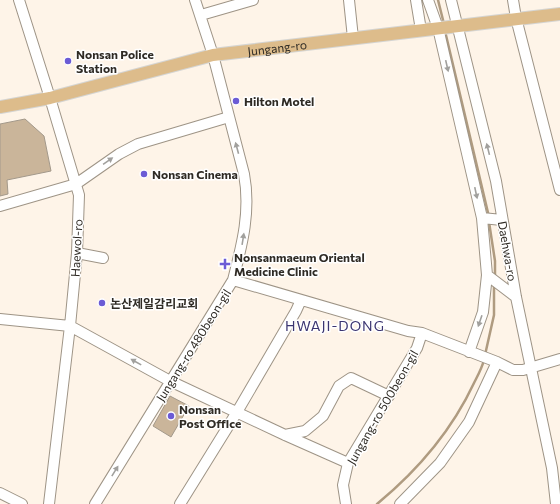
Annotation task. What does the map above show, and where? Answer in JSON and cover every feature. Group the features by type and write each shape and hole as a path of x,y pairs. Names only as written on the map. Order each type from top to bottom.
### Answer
{"main road":[{"name":"Jungang-ro","path":"0,107 50,98 213,55 560,14"}],"street":[{"name":"Haewol-ro","path":"19,0 79,195 77,253 70,326 49,504"},
{"name":"Jungang-ro 480beon-gil","path":"94,504 233,280 243,241 247,205 247,192 244,174 213,55 195,0"},
{"path":"200,15 253,0"},
{"path":"349,0 353,38"},
{"path":"416,0 421,30"},
{"path":"428,0 438,28 482,218 487,275 483,312 469,352"},
{"name":"Daehwa-ro","path":"451,0 496,181 516,298 552,468 556,504"},
{"path":"513,0 516,18 560,190"},
{"path":"0,206 76,184 119,154 138,144 229,117"},
{"path":"482,218 502,220"},
{"path":"77,253 103,258"},
{"path":"487,275 516,298"},
{"path":"233,280 408,331 422,333 513,370 523,370 560,359"},
{"path":"180,504 237,412 296,312 301,300"},
{"path":"0,319 70,326 170,381 348,463"},
{"name":"Jungang-ro 500beon-gil","path":"346,504 343,485 348,463 417,348 422,333"},
{"path":"400,504 440,464 469,422 493,361"},
{"path":"285,435 305,431 323,416 339,386 351,378 389,396"},
{"path":"0,493 22,504"}],"building":[{"path":"25,119 44,136 51,171 7,180 8,194 0,196 0,124"},
{"name":"Nonsan Post Office","path":"170,396 189,406 171,437 153,426"}],"waterway":[{"path":"438,0 444,24"},
{"path":"445,31 489,217"},
{"path":"489,222 495,261 495,276"},
{"path":"485,355 494,315 494,285"},
{"path":"377,504 406,478 444,433 465,400 480,372 484,360"}],"place":[{"name":"Nonsan Police Station","path":"68,61"},
{"name":"Hilton Motel","path":"236,101"},
{"name":"Nonsan Cinema","path":"144,174"},
{"name":"Nonsanmaeum Oriental Medicine Clinic","path":"225,264"},
{"name":"논산제일감리교회","path":"102,303"},
{"name":"Nonsan Post Office","path":"171,416"}],"district":[{"name":"HWAJI-DONG","path":"335,325"}]}
